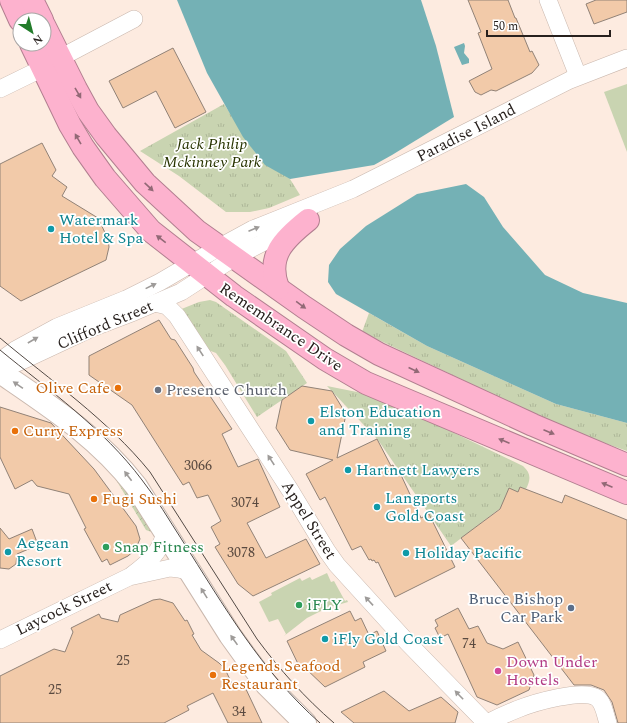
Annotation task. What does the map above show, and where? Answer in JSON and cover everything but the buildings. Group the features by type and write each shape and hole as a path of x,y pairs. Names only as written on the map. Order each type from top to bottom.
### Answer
{"highway":[{"path":"11,0 16,12"},
{"path":"32,0 38,12"},
{"name":"Remembrance Drive","path":"39,52 51,63 123,158 145,183 197,231 278,288 346,335 379,354 533,425 627,465"},
{"name":"Remembrance Drive","path":"49,52 70,125 83,148 105,178 151,231 234,296 325,359 366,383 627,493"},
{"path":"278,288 273,269 278,251 291,235 308,220"}],"street":[{"path":"548,0 578,76"},
{"path":"0,89 134,19"},
{"name":"Paradise Island","path":"227,252 253,229 353,189 578,76 627,58"},
{"name":"Paradise Island","path":"227,252 262,242 308,220 330,208 353,189"},
{"path":"199,269 227,252"},
{"name":"Clifford Street","path":"0,366 17,363 92,328 181,292 199,269"},
{"name":"Clifford Street","path":"0,361 40,335 126,299 160,282 199,269"},
{"name":"Appel Street","path":"155,303 167,306 177,316 337,565 407,642 486,723"},
{"path":"0,372 75,424 96,441 124,470 136,486 230,635 267,685 305,723"},
{"name":"Laycock Street","path":"0,640 129,577 157,552 164,540 165,532"},
{"name":"Laycock Street","path":"129,577 170,568 191,572"},
{"path":"486,723 517,709 539,702 556,698 586,695 597,698 601,702 608,723"}],"green space":[{"path":"627,84 627,152 604,92"},
{"name":"Jack Philip Mckinney Park","path":"224,104 258,157 290,179 300,195 269,208 250,212 226,212 179,176 140,151"},
{"path":"210,300 216,302 286,351 307,383 257,417 225,365 216,353 208,350 179,310 199,302"},
{"path":"369,313 427,346 556,404 627,423 627,451 568,430 362,332"},
{"path":"327,386 377,396 523,466 529,474 529,482 526,489 520,487 518,492 509,489 505,497 514,501 507,503 451,546 378,440"},
{"path":"107,460 154,533 146,530 112,473"},
{"name":"iFLY","path":"327,573 331,582 334,581 345,601 347,600 348,602 327,608 307,618 284,636 286,634 278,619 269,622 259,602 272,595 271,593 300,578 302,581 310,577 312,580"}],"water":[{"path":"177,0 421,0 436,46 454,117 374,165 290,179 265,165 243,137 207,73"},
{"path":"464,43 464,53 469,59 469,63 462,65 454,47"},
{"path":"466,184 484,197 503,227 545,275 583,293 627,303 627,423 556,404 427,346 336,294 328,282 329,265 340,249 366,226 417,194"}],"tram line":[{"path":"0,338 78,401 116,435 150,472 257,639 293,683 334,723"},
{"path":"0,350 57,395 93,427 127,461 153,495 261,660 279,682 320,723"}],"place":[{"name":"Watermark Hotel & Spa","path":"51,229"},
{"name":"Olive Cafe","path":"118,388"},
{"name":"Presence Church","path":"158,390"},
{"name":"Elston Education and Training","path":"311,421"},
{"name":"Curry Express","path":"15,431"},
{"name":"Hartnett Lawyers","path":"348,470"},
{"name":"Fugi Sushi","path":"94,499"},
{"name":"Langports Gold Coast","path":"377,507"},
{"name":"Snap Fitness","path":"106,547"},
{"name":"Aegean Resort","path":"8,552"},
{"name":"Holiday Pacific","path":"406,553"},
{"name":"iFLY","path":"299,605"},
{"name":"Bruce Bishop Car Park","path":"571,608"},
{"name":"iFly Gold Coast","path":"325,639"},
{"name":"Down Under Hostels","path":"498,671"},
{"name":"Legends Seafood Restaurant","path":"213,675"}]}
